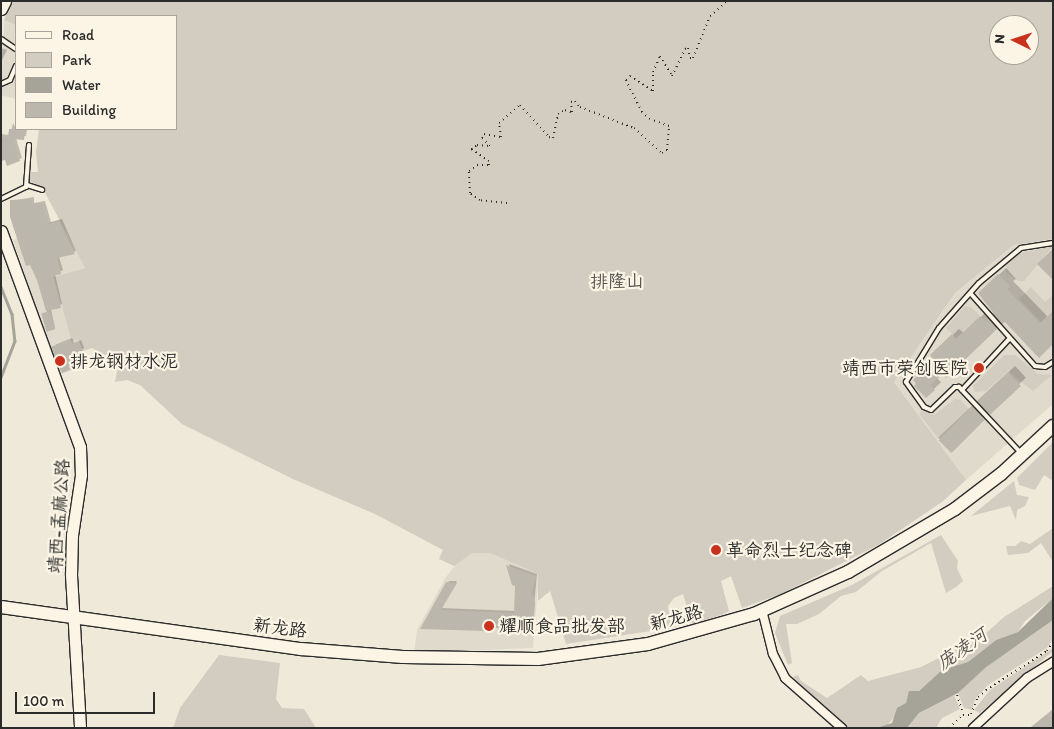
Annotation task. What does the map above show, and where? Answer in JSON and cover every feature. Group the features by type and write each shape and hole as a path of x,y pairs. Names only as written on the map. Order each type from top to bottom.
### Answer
{"main road":[{"path":"1,9 5,1"},
{"name":"靖西-孟麻公路","path":"1,231 80,447 81,480 71,558 80,728"},
{"name":"新龙路","path":"1025,457 1053,426"},
{"name":"新龙路","path":"1,607 73,615 92,622 285,650 454,663 537,662 596,656 674,641 762,612 832,585 929,532 1053,433"}],"street":[{"path":"762,612 772,654 785,678 842,728"},
{"path":"978,726 1027,678 1052,664"}],"lane":[{"path":"1,39 15,48"},
{"path":"1,84 10,80 15,68"},
{"path":"27,185 25,167 29,145"},
{"path":"1,199 27,185 42,190"},
{"path":"1025,457 962,390 955,387 931,410 924,407 906,382 939,328 1012,252 1021,248 1053,244"},
{"path":"971,294 1035,366 1045,367 1053,362"},
{"path":"962,390 1009,339"}],"path":[{"path":"507,203 480,200 470,193 469,171 477,165 489,165 488,161 471,149 477,145 490,146 482,138 484,134 501,137 499,123 520,105 549,137 553,138 558,114 565,110 572,112 571,102 575,101 580,107 634,128 662,153 667,150 669,126 650,119 642,112 626,80 630,76 652,91 653,72 660,56 672,76 685,50 688,48 690,58 693,58 710,16 726,1"},
{"path":"971,714 978,697 1047,651 1053,642"},
{"path":"957,695 963,714"},
{"path":"949,728 963,714 971,714"},
{"path":"971,714 978,726"}],"shaded area":[{"path":"4,20 15,25 15,99 1,95"},
{"path":"60,220 85,268 55,277 73,342 78,340 84,352 78,354 83,366 59,375 13,240 43,231 42,224"},
{"name":"靖西市荣创医院","path":"1053,239 1053,404 966,480 894,382 955,293 1014,245"},
{"path":"472,553 490,553 539,574 533,648 414,653 417,630 446,577 461,558"}],"green space":[{"name":"排隆山","path":"12,1 1053,1 1053,239 1014,245 955,293 894,382 966,480 942,502 878,545 781,594 742,608 731,576 721,581 729,611 721,615 692,624 683,594 674,598 668,606 671,628 566,644 550,591 538,601 538,574 490,553 472,553 454,566 439,559 443,550 375,514 293,479 182,424 140,385 127,380 115,382 120,356 103,355 92,348 83,351 78,340 72,342 54,277 85,268 43,189 30,181 29,172 38,172 36,152 39,130 178,130 178,15 15,15 15,25 4,20"},
{"path":"1053,246 1024,281 1018,281 1006,272 1006,263 1017,254"},
{"path":"1031,287 1045,302 1053,295 1053,310 1041,322 1019,299"},
{"path":"965,306 971,307 980,316 956,338 946,328"},
{"path":"1004,355 1015,355 1038,374 1052,375 1033,391 1008,371 986,391 975,392 973,386"},
{"path":"955,399 961,400 969,409 938,438 919,414 922,410 934,415"},
{"path":"1053,442 1053,481 1044,475 1035,490 1019,485 1017,478"},
{"path":"1014,481 1017,495 1029,497 1025,506 1017,510 1016,520 1010,506 971,516"},
{"path":"1053,528 1053,562 1041,543 1028,553 1008,555 1006,546 1015,546 1021,541 1030,544"},
{"path":"941,535 958,561 957,568 963,581 956,587 946,593 931,543 882,571 856,592 841,596 819,614 797,624 786,624 792,663 788,665 775,633 780,616 852,585"},
{"path":"1053,586 1052,599 1025,621 1018,632 996,640 968,662 942,670 919,691 909,694 906,703 886,727 849,728 817,704 793,677 798,675 801,681 827,698 861,675 868,681 921,667 983,636 1004,617"},
{"path":"1053,620 1053,639 1047,648 988,685 975,699 972,710 964,708 958,693 975,675"},
{"path":"1053,648 1053,651 980,713 974,710 990,690"},
{"path":"219,655 280,663 276,699 282,708 304,709 316,728 173,728 180,708"},
{"path":"954,695 960,709 942,718 936,728 907,728 919,713"}],"water":[{"path":"1053,598 1053,620 985,668 958,693 919,713 907,728 877,728 892,723 897,708 906,703 909,691 919,691 942,670 968,662 996,640 1018,632"}],"building":[{"path":"9,129 25,130 24,140 13,139 20,161 7,166 5,160 1,161 1,137 8,137"},
{"path":"32,199 32,205 42,203 49,224 59,221 75,254 57,258 61,274 53,276 61,308 46,311 37,280 30,265 26,266 10,217 10,200"},
{"path":"1053,249 1053,280 1037,264"},
{"path":"998,274 1010,286 1007,289 1040,323 1053,311 1053,344 1039,358 1005,322 1002,324 978,293"},
{"path":"50,311 55,329 47,332 41,313"},
{"path":"980,316 984,321 987,318 997,329 946,378 942,374 931,385 935,390 926,398 914,386 916,384 913,380 934,360 930,355 952,334 956,339"},
{"path":"70,339 72,344 79,341 83,351 76,354 81,365 62,373 51,347"},
{"path":"1008,372 1021,386 990,415 977,401"},
{"path":"972,407 985,420 951,453 939,440"},
{"path":"506,565 536,576 532,592 535,603 533,628 485,628 485,631 420,629 446,582 457,583 441,610 514,613 515,586 512,585"},
{"path":"1053,715 1053,728 1030,728 1045,716"}],"waterway":[{"path":"1,287 12,314 15,341 1,378"}],"place":[{"name":"排龙钢材水泥","path":"60,361"},
{"name":"靖西市荣创医院","path":"979,368"},
{"name":"革命烈士纪念碑","path":"716,550"},
{"name":"耀顺食品批发部","path":"489,626"}],"water label":[{"name":"庞凌河","path":"962,649"}]}
